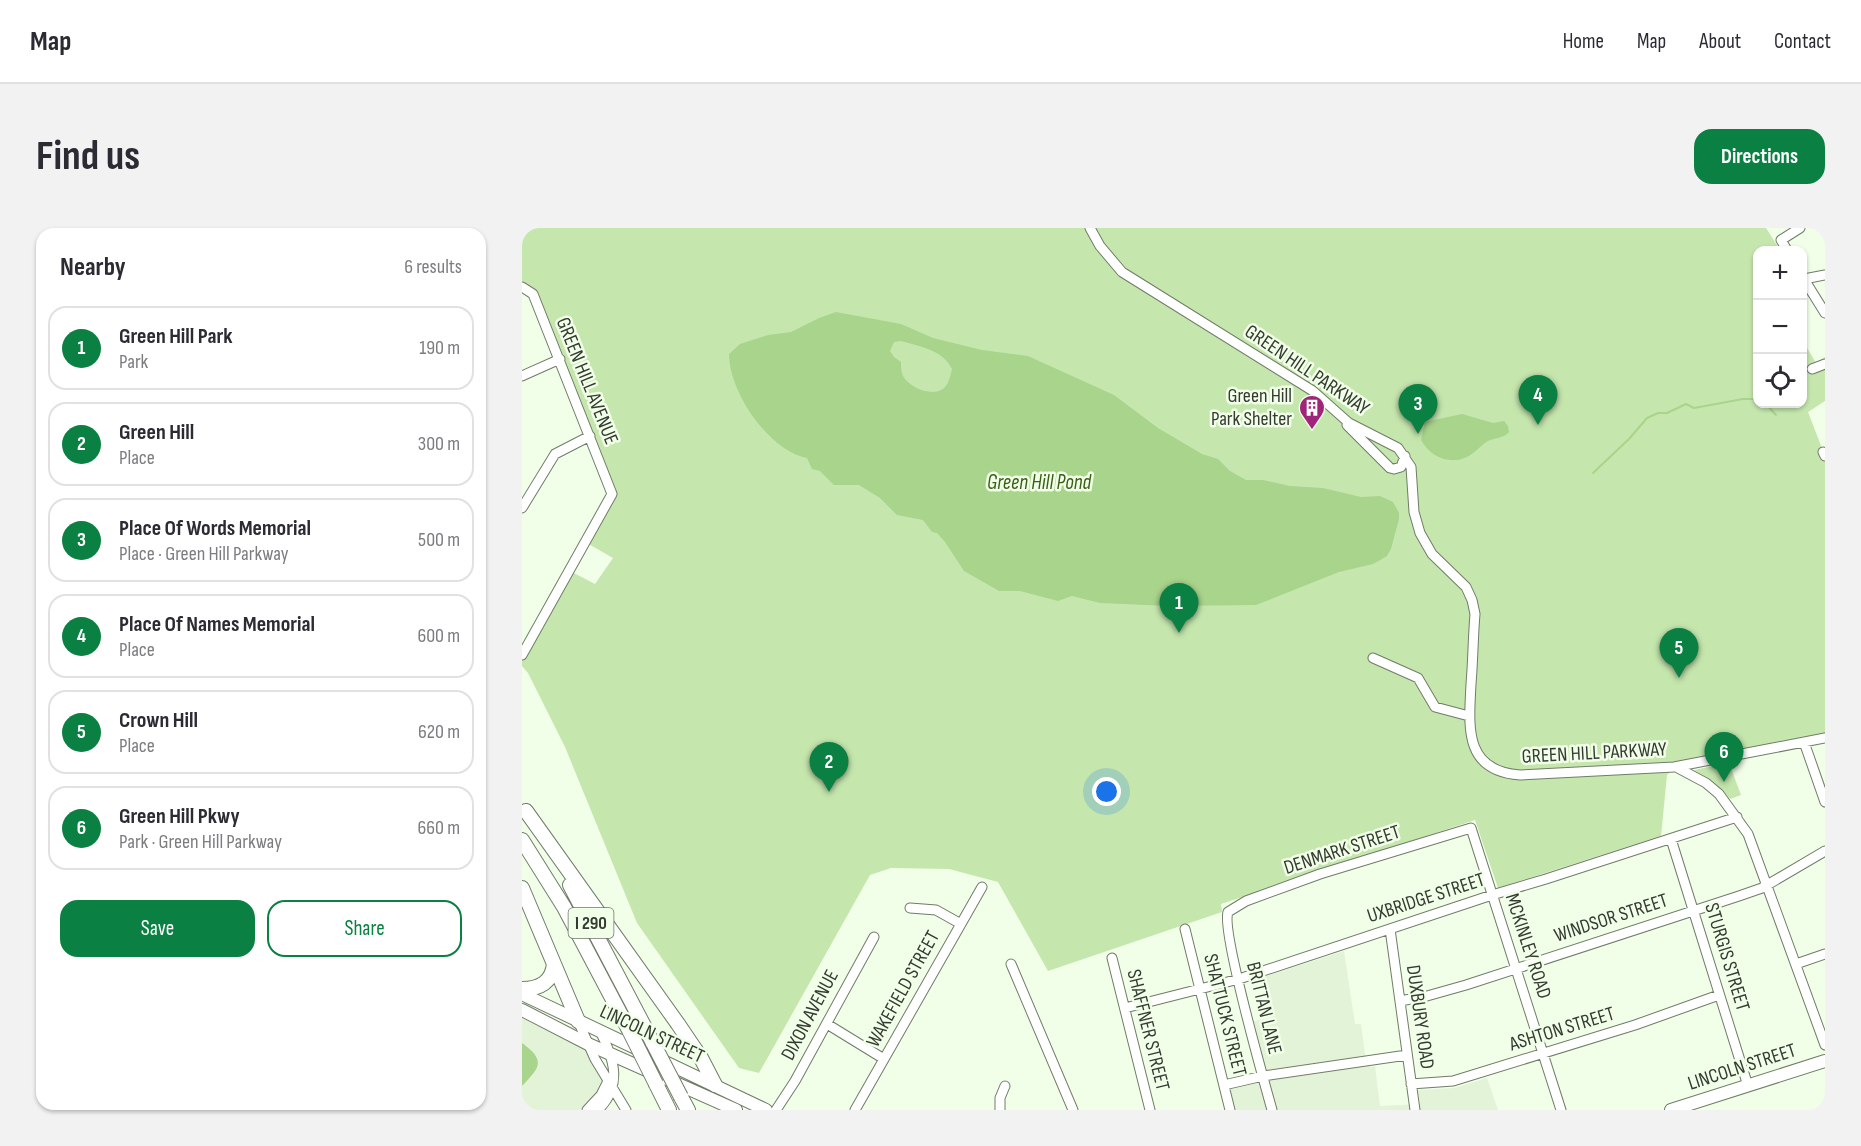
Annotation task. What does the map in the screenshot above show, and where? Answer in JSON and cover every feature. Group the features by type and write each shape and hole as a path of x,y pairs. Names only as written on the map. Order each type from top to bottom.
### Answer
{"highway":[{"name":"I 290","path":"524,809 581,904 688,1110"},
{"path":"524,809 678,1024 701,1058 715,1085"},
{"name":"I 290","path":"522,840 577,931 669,1110"},
{"path":"522,888 578,1021"},
{"path":"522,989 545,984 552,975 554,964"}],"main road":[{"name":"LINCOLN STREET","path":"522,994 766,1110"},
{"name":"LINCOLN STREET","path":"522,1010 588,1044 731,1109"},
{"name":"LINCOLN STREET","path":"1671,1110 1825,1061"},
{"path":"715,1085 731,1109"}],"street":[{"name":"GREEN HILL PARKWAY","path":"1090,228 1100,246 1122,272 1313,391 1355,426 1389,442 1405,456 1411,467 1414,512 1420,533 1432,554 1464,585 1473,602 1469,716 1471,737 1477,751 1490,765 1506,774 1520,775 1677,767 1706,783 1719,794 1751,840 1825,1045"},
{"path":"1785,246 1781,240 1800,228"},
{"path":"1807,276 1825,274"},
{"path":"1807,284 1825,313"},
{"name":"GREEN HILL AVENUE","path":"522,287 533,294 612,494 522,655"},
{"path":"522,376 560,359"},
{"path":"1812,369 1825,364"},
{"path":"1336,412 1390,468 1401,467 1405,456"},
{"path":"522,508 555,454 591,436"},
{"path":"1373,658 1418,678 1435,706 1469,716"},
{"path":"1677,767 1825,738"},
{"path":"1804,742 1825,802"},
{"name":"UXBRIDGE STREET","path":"1125,1008 1239,979 1737,817"},
{"name":"MCKINLEY ROAD","path":"1471,828 1561,1110"},
{"name":"DENMARK STREET","path":"1227,913 1246,901 1320,874 1471,828"},
{"name":"STURGIS STREET","path":"1671,839 1748,1086"},
{"name":"WINDSOR STREET","path":"1400,1001 1427,996 1740,896 1766,885 1825,851"},
{"name":"WAKEFIELD STREET","path":"855,1110 982,886"},
{"path":"910,908 936,910 961,924"},
{"name":"BRITTAN LANE","path":"1227,913 1227,928 1272,1110"},
{"name":"SHATTUCK STREET","path":"1185,929 1230,1110"},
{"name":"DUXBURY ROAD","path":"1390,929 1415,1110"},
{"name":"DIXON AVENUE","path":"776,1110 795,1081 874,937"},
{"path":"1796,964 1825,954"},
{"name":"SHAFFNER STREET","path":"1112,958 1150,1110"},
{"path":"1011,964 1073,1110"},
{"name":"ASHTON STREET","path":"1411,1084 1453,1081 1635,1025 1719,995"},
{"path":"578,1021 610,1085 626,1110"},
{"path":"826,1024 884,1059"},
{"path":"598,1110 610,1085 611,1054 600,1031"},
{"path":"1224,1085 1263,1076 1407,1055"},
{"path":"587,1110 610,1085"},
{"path":"1000,1110 1000,1098 1005,1086"}],"shaded area":[{"path":"522,228 1766,228 1777,246 1753,246 1753,408 1807,408 1807,348 1816,363 1825,357 1825,401 1808,412 1825,456 1825,738 1676,767 1667,775 1661,836 1498,888 1475,820 1221,904 1222,912 1048,971 998,882 949,869 891,868 870,875 759,1073 739,1068 637,923 565,747 528,673 522,666 522,655 568,570 595,584 613,558 585,542 612,494 533,294 522,287"},
{"path":"1729,763 1741,795 1730,799 1722,790 1694,770"},
{"path":"1344,951 1355,1024 1361,1024 1365,1054 1370,1067 1375,1066 1380,1106 1420,1104 1418,1090 1454,1088 1487,1078 1498,1110 1230,1110 1224,1085 1263,1076 1250,1022 1268,1018 1261,978"},
{"path":"522,1015 579,1045 589,1055 602,1080 601,1089 591,1103 579,1110 522,1110"}],"water":[{"name":"Green Hill Pond","path":"836,312 901,324 933,338 982,350 1028,356 1114,395 1158,428 1202,454 1218,459 1230,471 1246,480 1323,488 1361,497 1380,496 1393,502 1399,513 1391,549 1387,556 1373,564 1339,572 1256,605 1169,606 1100,603 1072,596 1058,601 1020,591 999,591 964,571 945,542 937,533 932,532 923,520 897,515 880,498 859,485 834,485 820,471 812,469 807,458 779,444 754,418 736,385 729,354 740,344 768,335 791,332","holes":["901,341 923,347 948,362 952,369 949,381 944,388 936,392 926,391 906,380 902,373 901,362 890,351 894,342"]},
{"path":"1462,414 1493,423 1504,421 1509,432 1502,437 1488,441 1462,459 1448,460 1435,455 1421,440 1425,422"},
{"path":"522,1043 535,1055 538,1065 522,1086"}],"waterway":[{"path":"1593,473 1629,439 1647,418 1658,413 1667,413 1686,404 1694,408 1753,399"},
{"path":"1770,408 1776,415"}],"place":[{"name":"Place Of Names Memorial","path":"1538,425"},
{"name":"Green Hill Park Shelter","path":"1312,431"},
{"name":"Place Of Words Memorial","path":"1418,434"},
{"name":"Green Hill Park","path":"1179,633"},
{"name":"Crown Hill","path":"1679,678"},
{"name":"Green Hill Pkwy","path":"1724,782"},
{"name":"Green Hill","path":"829,792"}]}
